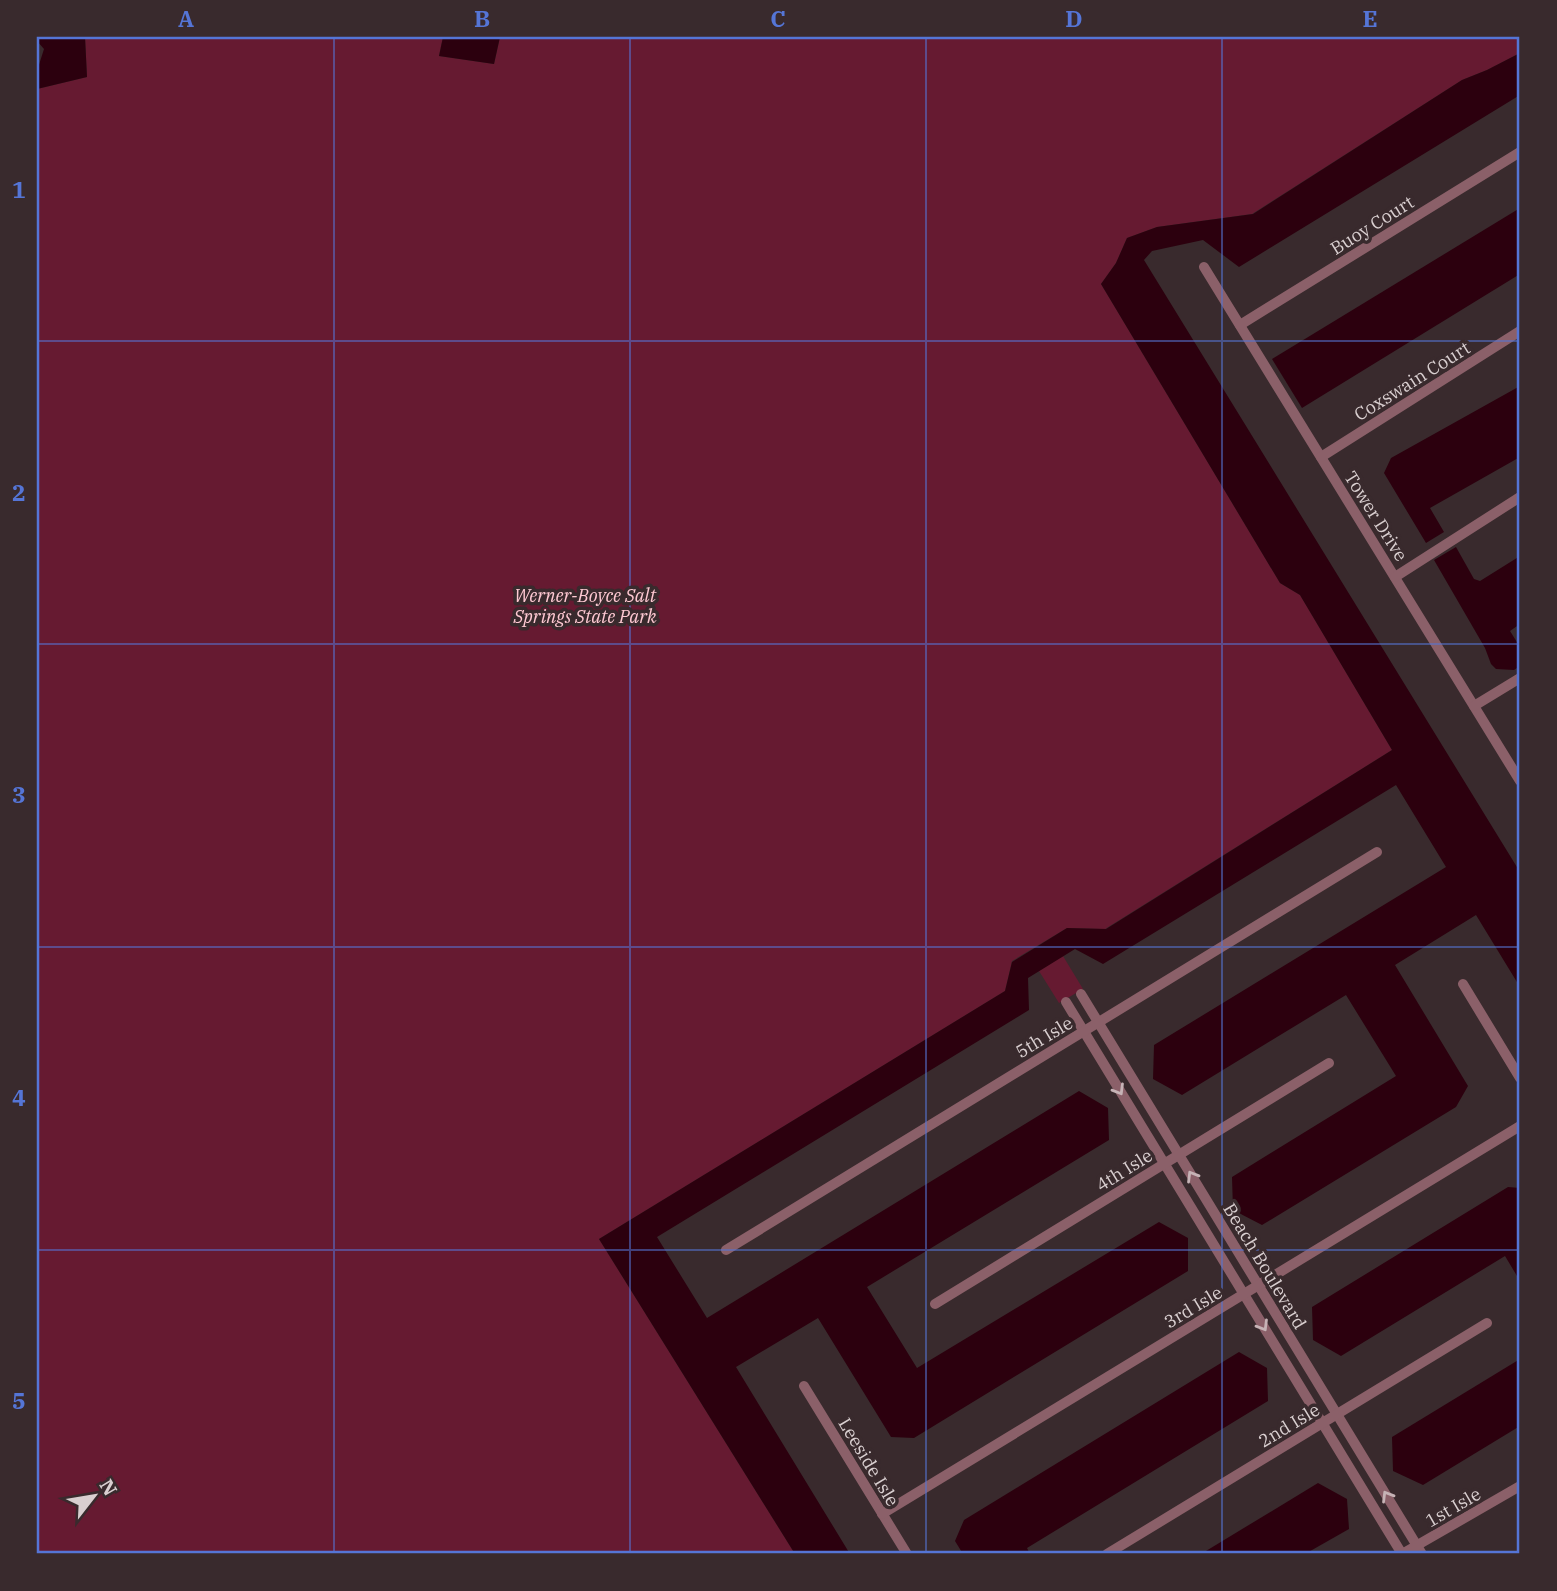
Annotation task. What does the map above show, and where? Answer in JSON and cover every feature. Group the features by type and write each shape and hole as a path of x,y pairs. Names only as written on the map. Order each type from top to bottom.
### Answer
{"street":[{"name":"Buoy Court","path":"1240,325 1520,152"},
{"name":"Tower Drive","path":"1204,267 1520,781"},
{"name":"Coxswain Court","path":"1321,457 1520,331"},
{"path":"1395,577 1520,497"},
{"path":"1474,706 1520,678"},
{"name":"5th Isle","path":"726,1250 1377,852"},
{"path":"1463,984 1520,1078"},
{"name":"Beach Boulevard","path":"1081,994 1419,1550"},
{"name":"Beach Boulevard","path":"1066,1002 1402,1554"},
{"name":"4th Isle","path":"935,1304 1329,1062"},
{"name":"3rd Isle","path":"882,1514 1520,1126"},
{"name":"2nd Isle","path":"1108,1554 1487,1323"},
{"name":"Leeside Isle","path":"804,1386 907,1554"},
{"name":"1st Isle","path":"1402,1554 1419,1550 1520,1486"}],"green space":[{"name":"Werner-Boyce Salt Springs State Park","path":"85,37 443,37 439,56 494,64 500,37 1520,37 1520,53 1462,80 1252,214 1157,227 1127,238 1116,263 1101,284 1280,583 1300,595 1392,750 1105,929 1067,928 1012,961 1005,991 599,1239 795,1554 37,1554 37,89 87,77"},
{"path":"1063,956 1083,989 1059,1003 1039,971"}],"shaded area":[{"path":"37,37 85,37 87,77 37,89 37,71 44,49"},
{"path":"443,37 500,37 494,64 439,56"},
{"path":"1520,53 1520,95 1239,267 1203,240 1152,251 1144,260 1520,872 1520,987 1476,915 1395,965 1468,1086 1456,1107 1262,1225 1233,1210 1232,1177 1396,1076 1346,995 1182,1095 1153,1079 1154,1045 1446,867 1396,785 1103,964 1075,949 1028,978 1029,1010 657,1237 707,1318 1079,1091 1108,1108 1109,1140 867,1287 917,1368 1159,1222 1188,1238 1188,1271 914,1438 891,1437 818,1318 736,1367 850,1554 795,1554 599,1239 1005,991 1012,962 1067,928 1106,929 1392,750 1300,595 1280,583 1101,284 1116,263 1127,238 1157,227 1253,214 1462,80"},
{"path":"1520,208 1520,274 1302,408 1272,359"},
{"path":"1520,386 1520,457 1430,508 1444,532 1426,543 1384,473 1391,458"},
{"path":"1456,547 1474,579 1480,581 1520,556 1520,624 1510,631 1520,647 1520,666 1514,670 1496,669 1491,664 1485,648 1434,560"},
{"path":"1508,1187 1520,1188 1520,1281 1505,1256 1341,1356 1313,1340 1312,1307"},
{"path":"1239,1352 1267,1368 1268,1401 1027,1548 1030,1554 963,1554 955,1541 964,1520"},
{"path":"1520,1359 1520,1426 1423,1485 1393,1471 1392,1437"},
{"path":"1318,1483 1347,1499 1349,1529 1305,1554 1201,1554"}]}
